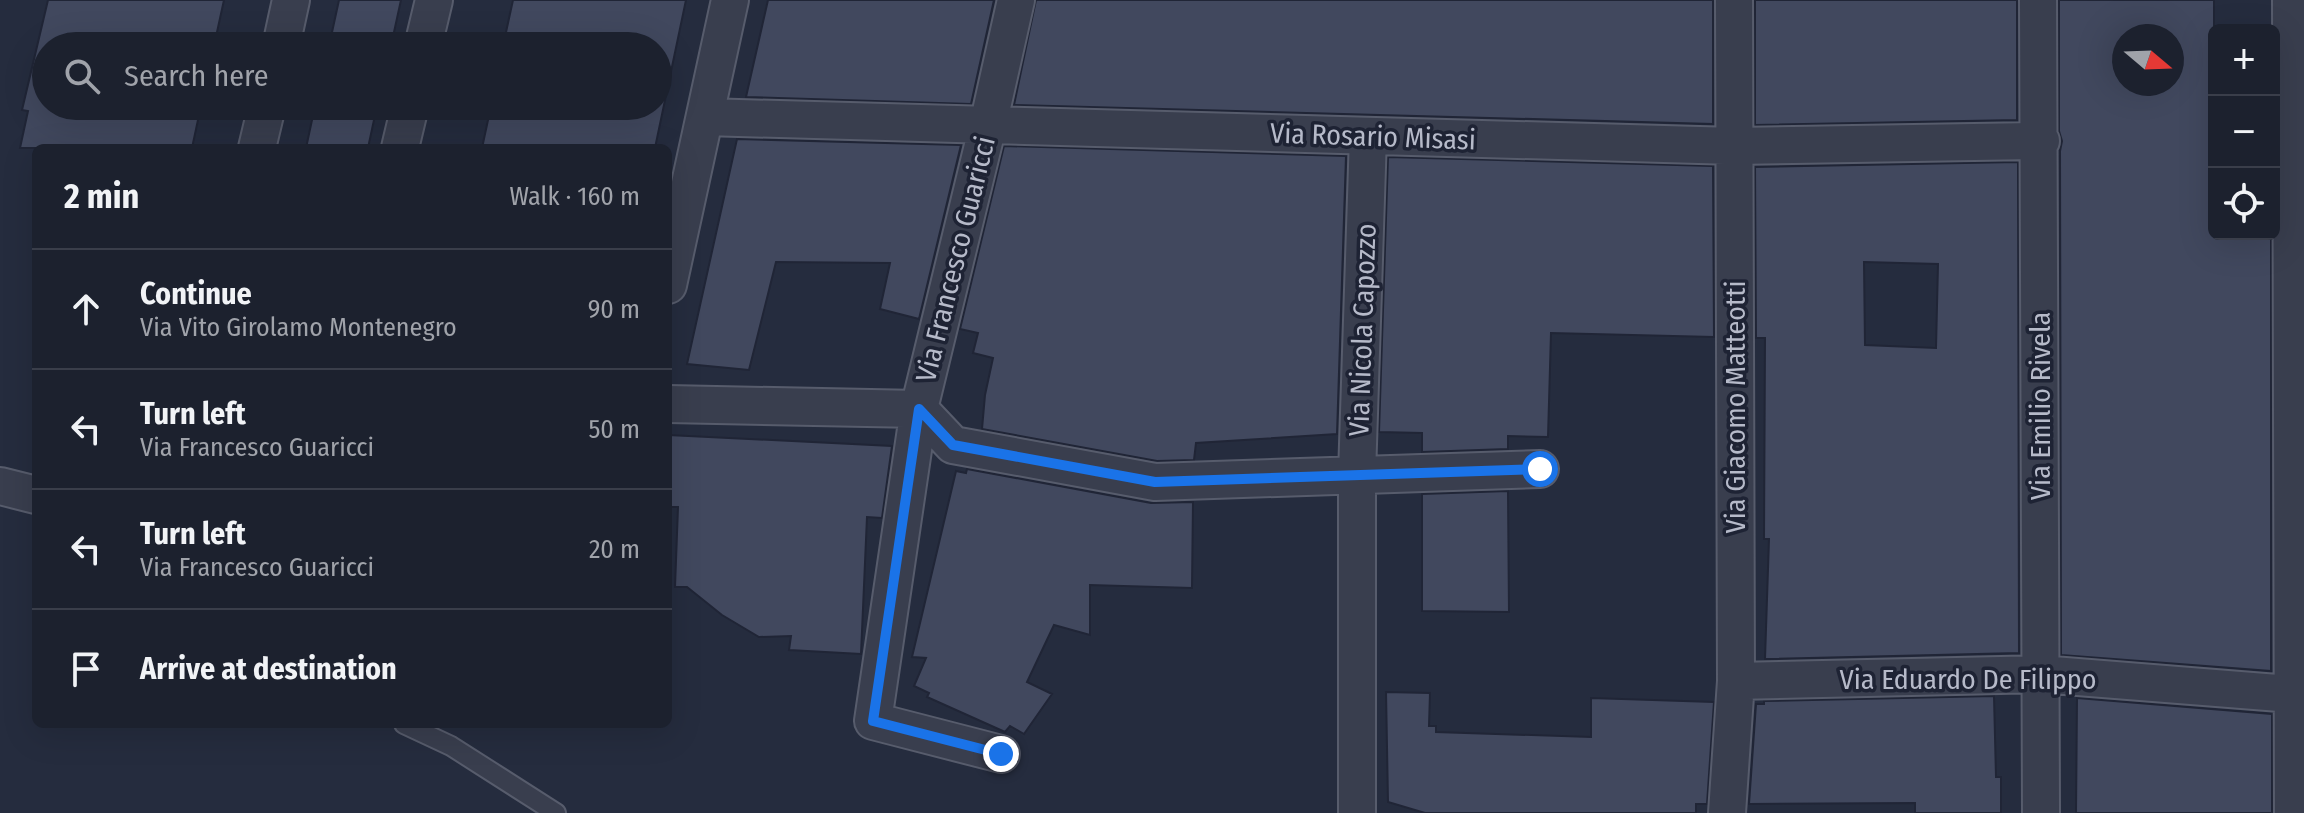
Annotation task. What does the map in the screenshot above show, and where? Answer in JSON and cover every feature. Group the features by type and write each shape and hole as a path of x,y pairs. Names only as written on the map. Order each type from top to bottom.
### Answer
{"street":[{"path":"284,32 291,0"},
{"path":"426,32 434,0"},
{"path":"672,267 730,0"},
{"name":"Via Francesco Guaricci","path":"1001,754 873,721 919,409 1016,0"},
{"name":"Via Giacomo Matteotti","path":"1727,813 1736,681 1734,0"},
{"name":"Via Emilio Rivela","path":"2038,0 2041,141 2041,813"},
{"path":"2291,0 2299,694 2293,813"},
{"name":"Via Rosario Misasi","path":"705,117 1734,146 2041,141"},
{"path":"258,144 264,120"},
{"path":"401,144 407,120"},
{"name":"Via Nicola Capozzo","path":"1357,813 1357,475 1368,136"},
{"path":"672,404 919,409 953,445 1155,482 1540,469"},
{"path":"0,486 32,494"},
{"name":"Via Eduardo De Filippo","path":"1736,681 2040,674 2299,694"}],"lane":[{"path":"413,728 451,746 556,813"}],"building":[{"path":"48,0 224,0 217,32 40,32"},
{"path":"339,0 401,0 394,32 332,32"},
{"path":"513,0 686,0 672,67 672,32 506,32"},
{"path":"768,0 994,0 971,104 746,97"},
{"path":"1036,0 1713,0 1713,124 1014,105"},
{"path":"1755,0 2017,0 2017,120 1755,125"},
{"path":"2059,0 2214,0 2214,24 2208,24 2208,240 2271,240 2271,671 2061,655 2062,141 2059,131"},
{"path":"32,68 32,120 198,120 193,144 32,144 32,148 20,148 28,111 22,110"},
{"path":"312,120 374,120 369,144 307,144"},
{"path":"488,120 661,120 656,144 483,144"},
{"path":"737,139 961,145 919,319 880,309 890,263 776,262 749,370 687,364"},
{"path":"1004,146 1346,156 1337,434 1196,443 1194,460 1157,461 982,429 993,358 973,353 978,333 960,329"},
{"path":"1388,157 1713,166 1714,337 1551,333 1548,437 1508,436 1508,449 1422,452 1422,433 1379,432"},
{"path":"2018,162 2019,653 1765,659 1769,539 1764,539 1765,338 1756,338 1755,167","holes":["1864,262 1938,264 1936,348 1865,345"]},
{"path":"672,435 892,446 882,518 867,517 861,654 789,650 791,636 759,637 722,615 687,587 675,587 678,507 672,507"},
{"path":"967,469 1151,503 1193,502 1192,588 1090,585 1090,635 1054,625 1027,682 1052,694 1024,734 1010,726 1005,732 927,697 929,693 914,686 926,658 912,657 956,471 966,473"},
{"path":"1508,491 1509,612 1422,611 1422,494"},
{"path":"1386,692 1430,693 1429,726 1436,726 1436,732 1591,737 1591,698 1714,702 1707,804 1696,804 1696,813 1425,813 1388,802"},
{"path":"1994,696 1996,777 2001,777 2001,813 1915,813 1915,803 1749,804 1756,704 1764,704 1764,701"},
{"path":"2077,698 2272,714 2272,813 2076,813"}],"route":[{"path":"1001,754 873,721 919,409 953,445 1155,482 1540,469"}]}
